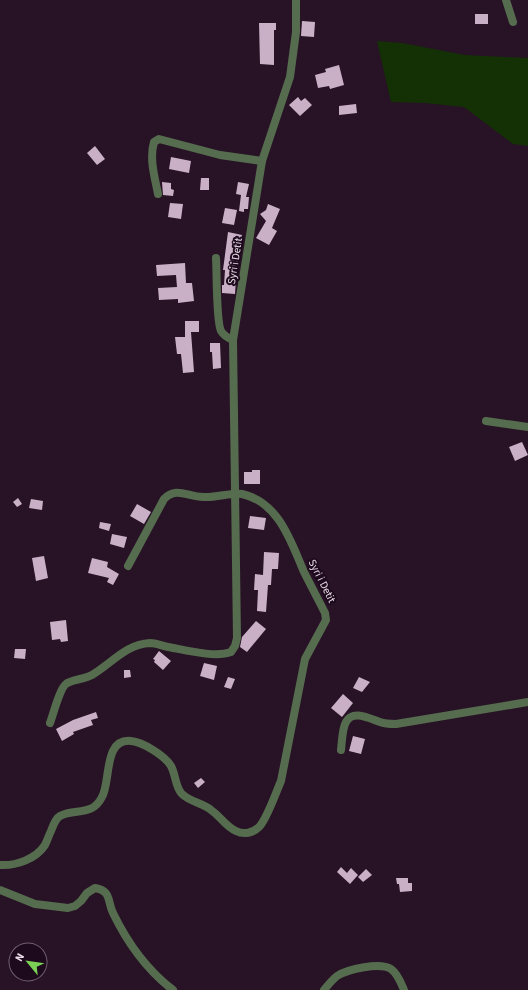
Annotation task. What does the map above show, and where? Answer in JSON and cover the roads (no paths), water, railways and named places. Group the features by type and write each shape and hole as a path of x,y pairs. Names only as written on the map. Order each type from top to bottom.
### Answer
{"street":[{"name":"Syri i Detit","path":"0,865 9,866 31,858 44,845 56,819 61,815 88,810 96,806 103,796 113,750 120,743 129,740 146,746 166,760 171,767 178,788 182,794 211,810 231,828 238,832 246,833 259,827 281,781 305,659 326,620 325,613 279,519 262,503 253,498 234,493 233,340 262,161 290,77 296,32 296,0"},
{"path":"506,0 513,22"},
{"path":"158,194 152,162 154,142 159,139 220,155 262,161"},
{"path":"216,258 220,330 225,336 233,340"},
{"path":"486,421 528,427"},
{"path":"50,723 63,688 67,683 81,680 92,675 124,652 134,647 151,643 196,653 222,654 231,652 235,646 237,638 234,493 226,496 210,498 174,492 169,493 164,499 128,566"},
{"path":"341,750 345,723 348,718 355,716 362,716 387,724 396,724 528,702"},
{"path":"0,890 35,904 68,908 75,906 81,901 87,892 95,888 103,889 107,894 111,910 117,922 148,968 159,980 173,990"},
{"path":"324,990 337,977 344,973 375,965 384,966 392,970 397,975 404,990"}]}
